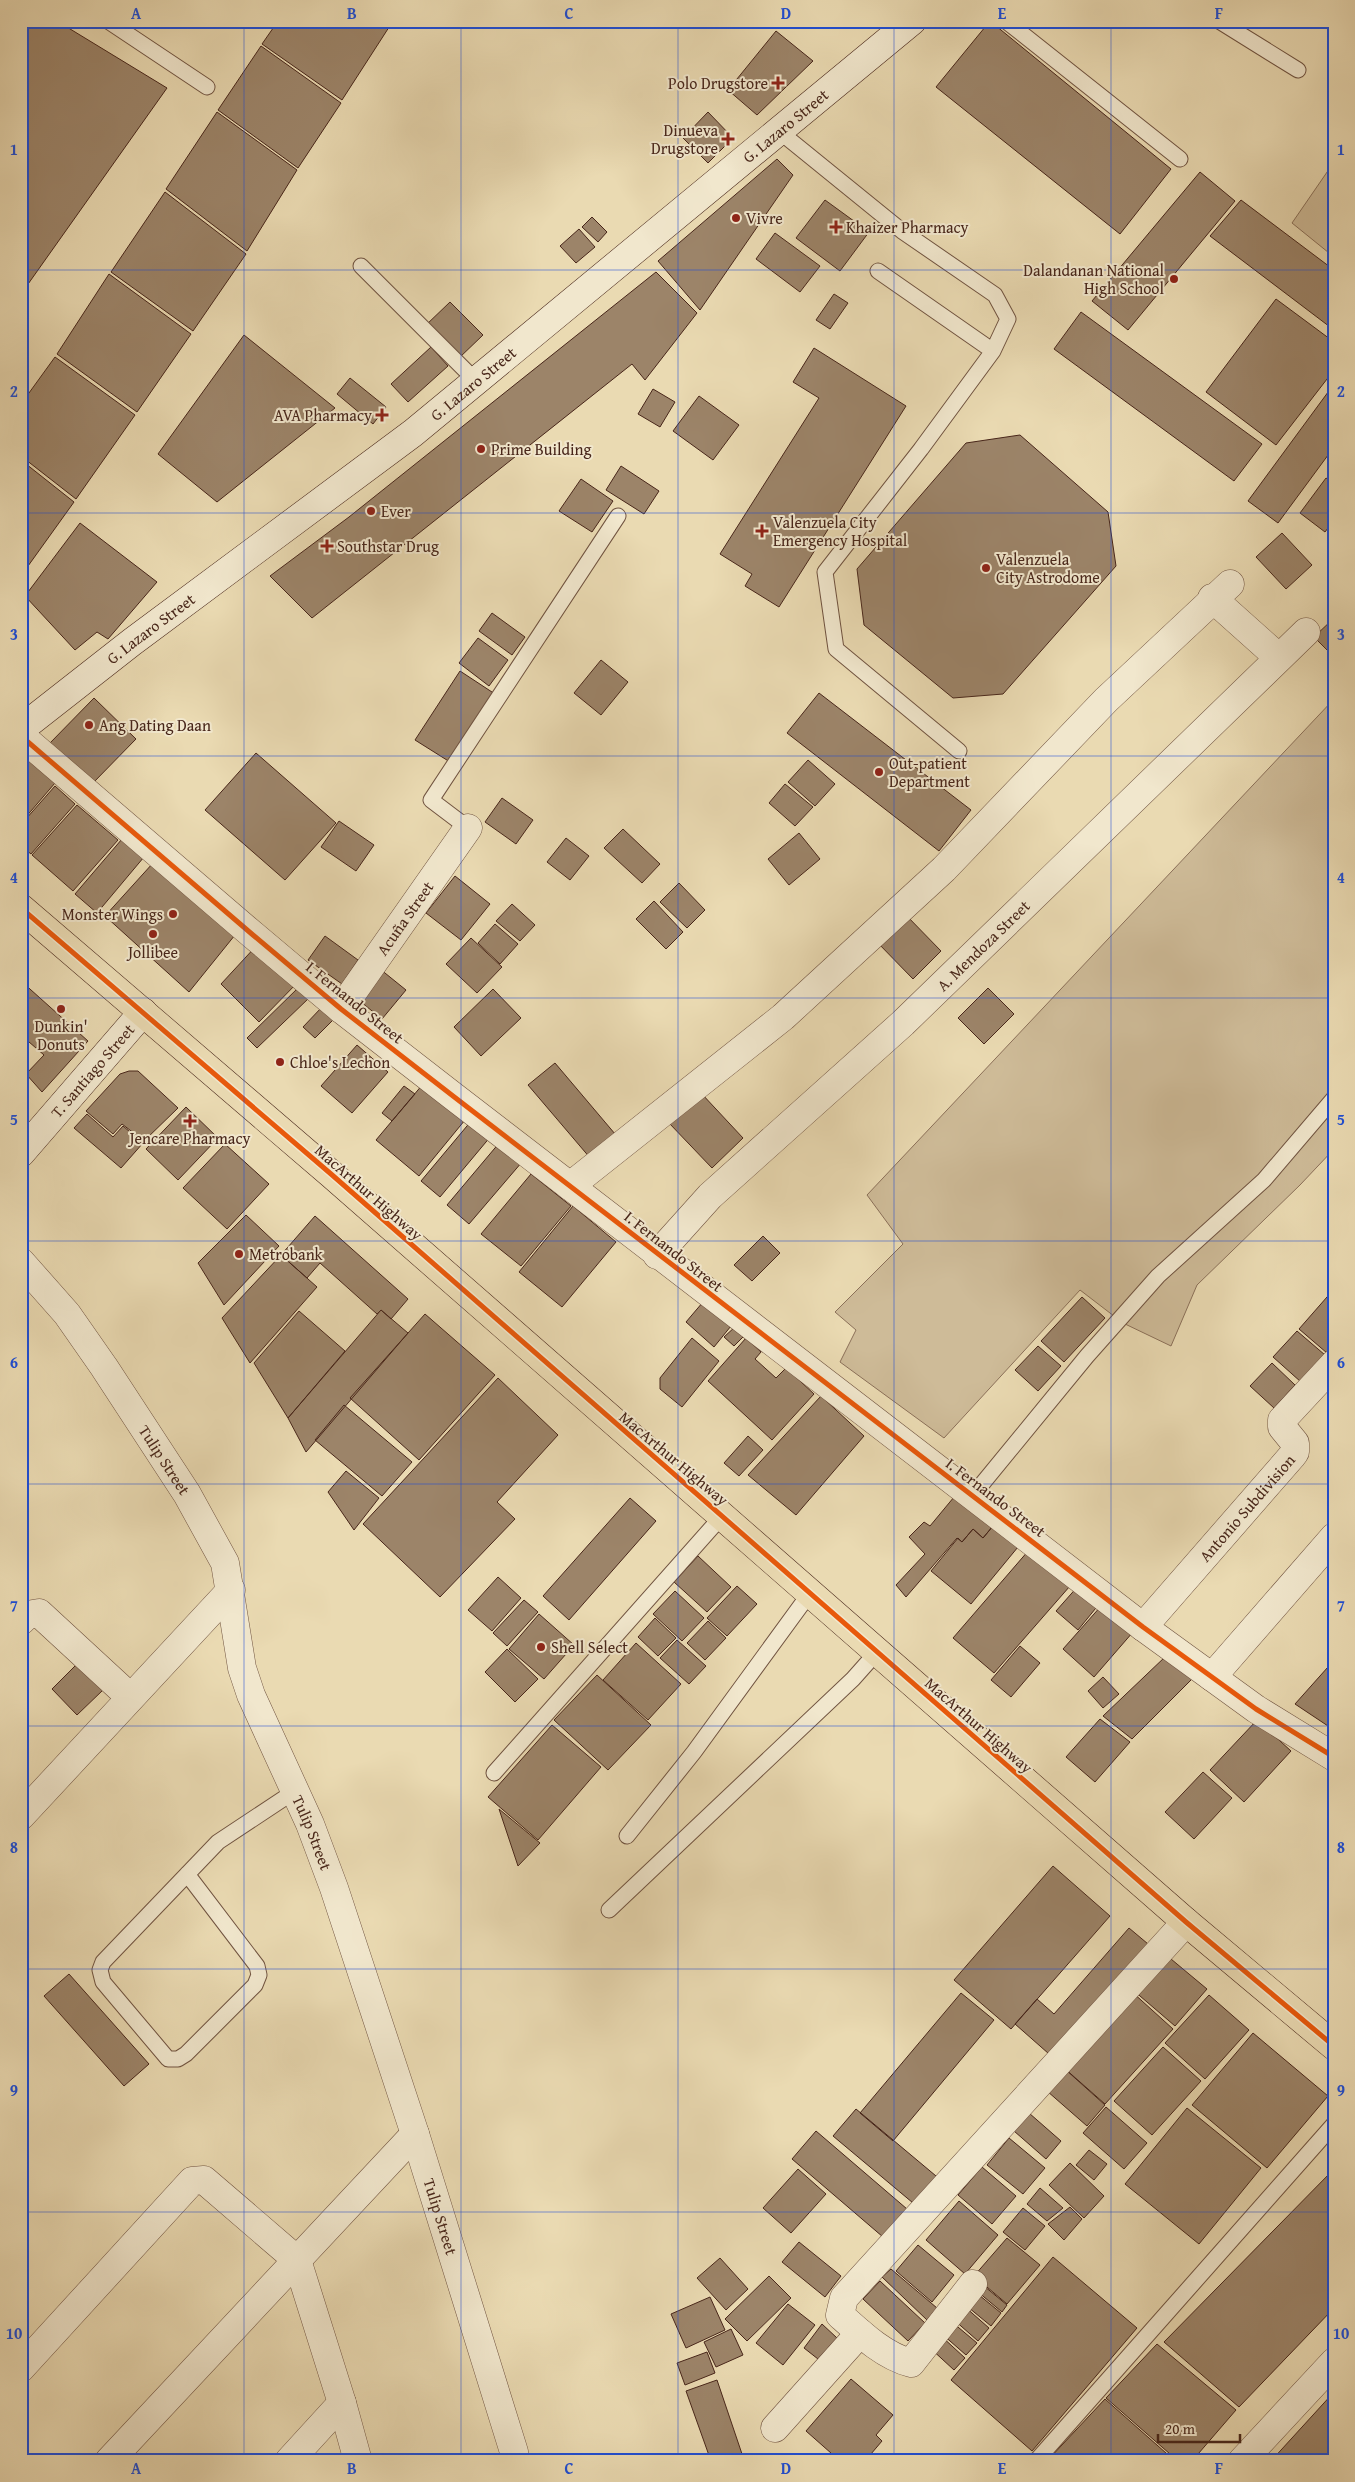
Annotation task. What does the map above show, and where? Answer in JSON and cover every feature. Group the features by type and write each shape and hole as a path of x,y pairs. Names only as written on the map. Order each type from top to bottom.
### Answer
{"highway":[{"name":"MacArthur Highway","path":"21,908 332,1174 632,1440 723,1515 1186,1922 1334,2046"}],"street":[{"name":"G. Lazaro Street","path":"21,729 132,642 413,433 780,132 912,21"},
{"path":"570,1186 783,1017 944,869 1106,700 1222,591 1278,658"},
{"name":"A. Mendoza Street","path":"657,1255 710,1196 903,1022 1306,632"},
{"name":"I. Fernando Street","path":"21,736 341,1008 657,1255 1143,1626 1256,1709 1334,1758"},
{"name":"Acuña Street","path":"341,1008 468,828"},
{"name":"T. Santiago Street","path":"21,1153 143,1012"},
{"name":"Tulip Street","path":"21,1262 67,1314 177,1478 225,1563 231,1590 242,1668 251,1695 295,1791 334,1888 415,2134 514,2452"},
{"name":"Antonio Subdivision","path":"1143,1626 1295,1452 1295,1443 1282,1427 1282,1420 1334,1364"},
{"path":"1212,1677 1334,1537"},
{"path":"21,1816 231,1590"},
{"path":"21,1621 27,1615 38,1613 130,1697"},
{"path":"973,2284 911,2364 899,2360 860,2333 840,2316 844,2298 1186,1922"},
{"path":"109,2461 415,2134"},
{"path":"21,2368 192,2181 204,2180 297,2260 342,2403 358,2461"},
{"path":"775,2428 860,2333"},
{"path":"1242,2461 1334,2362"},
{"path":"289,2461 342,2403"}],"lane":[{"path":"108,21 207,87"},
{"path":"1006,21 1180,159"},
{"path":"1219,21 1298,70"},
{"path":"780,132 902,231 995,295 1008,319 993,351 921,449 825,572 836,649 959,751"},
{"path":"361,266 476,381"},
{"path":"878,271 993,351"},
{"path":"468,828 431,800 618,516"},
{"path":"973,1495 1087,1356 1158,1276 1264,1180 1334,1098"},
{"path":"494,1773 723,1515"},
{"path":"627,1836 694,1752 810,1593"},
{"path":"609,1910 845,1686 877,1652"},
{"path":"187,1874 257,1966 259,1975 256,1985 186,2054 178,2059 168,2059 103,1982 100,1970 103,1962 187,1874 218,1842 295,1791"},
{"path":"1036,2461 1334,2124"}],"shaded area":[{"path":"1334,162 1334,257 1292,223"},
{"path":"1334,699 1334,1149 1300,1185 1197,1285 1171,1346 1123,1323 1080,1290 944,1438 840,1362 856,1330 835,1312 903,1244 867,1195"}],"building":[{"path":"21,21 57,21 167,88 21,294"},
{"path":"230,21 245,21 241,28"},
{"path":"278,21 393,21 342,100 262,44"},
{"path":"990,21 1171,169 1120,234 936,87"},
{"path":"776,31 813,61 757,115 728,90"},
{"path":"261,46 341,103 298,168 218,110"},
{"path":"217,112 297,170 247,251 166,189"},
{"path":"708,112 733,138 708,163 683,138"},
{"name":"Vivre","path":"777,159 793,175 700,310 658,261"},
{"path":"1200,172 1235,201 1128,330 1092,301"},
{"path":"165,192 246,254 193,331 111,272"},
{"path":"825,200 869,232 840,271 796,238"},
{"path":"1241,200 1334,270 1334,330 1210,236"},
{"path":"592,217 607,232 598,242 582,227"},
{"path":"579,229 595,247 576,263 560,246"},
{"path":"775,233 820,266 800,292 756,259"},
{"name":"Prime Building","path":"656,272 697,313 645,380 632,364 312,618 270,576 349,517"},
{"path":"109,274 191,334 137,412 57,354"},
{"path":"834,294 848,303 830,329 816,320"},
{"path":"1276,299 1334,342 1334,370 1276,445 1206,392"},
{"path":"450,302 483,335 458,359 425,326"},
{"path":"1081,312 1262,444 1234,481 1054,349"},
{"path":"244,335 335,408 217,502 158,454"},
{"path":"431,347 448,366 408,402 391,384"},
{"path":"814,348 906,406 779,607 745,586 752,574 720,554 819,398 793,382"},
{"path":"55,357 135,415 76,499 21,456 21,404"},
{"path":"350,378 386,407 373,424 337,394"},
{"path":"1334,384 1334,447 1278,523 1248,501"},
{"path":"653,389 675,402 660,427 638,414"},
{"path":"699,396 739,425 713,460 673,431"},
{"name":"Valenzuela City Astrodome","path":"1020,435 1108,512 1116,566 1003,694 953,698 864,625 857,569 966,443"},
{"path":"21,460 74,502 23,573 21,572"},
{"path":"621,466 659,491 644,514 606,490"},
{"path":"1326,478 1334,483 1334,520 1325,532 1300,513"},
{"path":"581,479 613,501 592,532 559,511"},
{"path":"80,523 157,582 108,639 97,632 75,650 25,596"},
{"path":"1282,533 1312,565 1286,589 1256,557"},
{"path":"492,613 525,637 512,655 479,631"},
{"path":"1334,618 1334,657 1314,637"},
{"path":"478,638 508,660 489,686 459,663"},
{"path":"601,660 628,682 601,715 574,693"},
{"path":"460,671 495,694 450,762 415,740"},
{"name":"Out-patient Department","path":"819,693 971,810 939,851 787,733"},
{"path":"94,698 136,739 92,784 50,743"},
{"path":"256,753 336,823 285,880 205,810"},
{"path":"21,754 55,783 25,818 21,815"},
{"path":"808,760 835,784 815,806 788,782"},
{"path":"785,784 813,807 795,826 769,803"},
{"path":"55,786 75,804 31,854 21,846 21,817 25,820"},
{"path":"502,798 533,820 516,844 485,822"},
{"path":"77,805 118,840 73,891 32,855"},
{"path":"339,821 374,845 356,871 321,847"},
{"path":"623,829 660,864 642,883 604,848"},
{"path":"799,833 820,859 789,885 768,859"},
{"path":"566,838 589,856 570,880 547,862"},
{"path":"122,839 144,857 97,913 75,894"},
{"path":"153,863 235,935 189,992 105,916"},
{"path":"455,876 490,904 461,940 426,913"},
{"path":"679,883 705,910 687,928 660,902"},
{"path":"654,901 683,932 666,949 636,919"},
{"path":"512,904 535,925 520,941 496,921"},
{"path":"904,913 941,951 913,979 876,941"},
{"path":"495,924 518,944 500,964 478,943"},
{"path":"325,936 358,960 342,984 308,960"},
{"path":"471,938 502,967 477,993 446,964"},
{"path":"258,944 298,982 259,1022 221,984"},
{"path":"380,969 406,990 382,1019 356,998"},
{"path":"21,981 88,1041 42,1092 26,1074 44,1055 21,1035"},
{"path":"299,987 309,998 257,1048 247,1038"},
{"path":"988,988 1014,1014 984,1044 958,1018"},
{"path":"493,989 521,1018 481,1056 454,1027"},
{"path":"322,1007 334,1019 315,1038 303,1027"},
{"path":"357,1045 388,1072 352,1113 321,1086"},
{"path":"555,1063 621,1141 591,1159 528,1085"},
{"path":"138,1071 178,1108 144,1141 122,1124 113,1134 86,1111 120,1074"},
{"path":"423,1084 465,1120 419,1176 376,1140"},
{"path":"404,1086 415,1094 392,1121 382,1113"},
{"path":"701,1093 743,1138 712,1168 669,1123"},
{"path":"186,1107 218,1138 178,1180 146,1149"},
{"path":"87,1114 113,1137 123,1126 143,1143 121,1168 74,1128"},
{"path":"472,1120 491,1136 440,1197 421,1181"},
{"path":"500,1142 522,1162 469,1224 447,1205"},
{"path":"225,1144 269,1184 227,1229 183,1188"},
{"path":"531,1174 571,1206 521,1266 481,1234"},
{"path":"573,1206 616,1242 562,1307 519,1272"},
{"name":"Metrobank","path":"246,1215 279,1246 224,1305 198,1263"},
{"path":"315,1216 408,1299 391,1319 381,1310 377,1314 320,1263 307,1278 281,1255"},
{"path":"763,1236 780,1253 752,1281 734,1265"},
{"path":"281,1255 317,1287 250,1363 222,1318"},
{"path":"1334,1289 1334,1345 1327,1353 1299,1329"},
{"path":"1082,1297 1105,1318 1064,1362 1041,1341"},
{"path":"703,1302 731,1326 714,1347 686,1322"},
{"path":"381,1310 408,1333 306,1452 288,1418"},
{"path":"299,1311 345,1351 288,1418 254,1363"},
{"path":"425,1314 495,1375 419,1460 350,1398"},
{"path":"736,1326 745,1335 734,1346 724,1337"},
{"path":"1297,1331 1325,1355 1301,1382 1273,1357"},
{"path":"692,1338 719,1361 682,1407 660,1389 660,1378"},
{"path":"746,1338 761,1352 755,1359 776,1378 786,1368 814,1394 772,1440 708,1381"},
{"path":"1038,1346 1061,1366 1038,1391 1015,1370"},
{"path":"1272,1363 1295,1385 1274,1408 1250,1386"},
{"path":"498,1378 558,1435 497,1502 515,1519 440,1597 363,1524"},
{"path":"821,1396 864,1436 796,1515 748,1475"},
{"path":"344,1405 412,1462 382,1496 315,1440"},
{"path":"748,1436 763,1450 739,1476 724,1463"},
{"path":"346,1471 379,1498 354,1530 328,1492"},
{"path":"959,1491 997,1521 983,1538 973,1529 962,1542 957,1538 906,1597 896,1585 925,1554 909,1537 924,1522 930,1526"},
{"path":"630,1498 656,1521 569,1620 543,1596"},
{"path":"993,1526 1018,1547 971,1604 931,1571 958,1538 962,1542 973,1529 983,1538"},
{"path":"1029,1550 1070,1586 994,1673 953,1638"},
{"path":"698,1556 731,1587 707,1612 674,1582"},
{"path":"498,1577 521,1598 492,1631 468,1610"},
{"path":"1079,1585 1100,1603 1078,1630 1056,1611"},
{"path":"737,1586 757,1604 727,1636 707,1618"},
{"path":"675,1591 704,1618 682,1641 653,1614"},
{"path":"524,1600 538,1612 507,1646 493,1633"},
{"path":"1102,1605 1133,1632 1094,1677 1063,1649"},
{"name":"Shell Select","path":"539,1614 574,1645 544,1679 509,1649"},
{"path":"655,1618 676,1638 658,1656 638,1637"},
{"path":"708,1621 726,1638 705,1660 687,1643"},
{"path":"677,1640 706,1666 689,1684 660,1658"},
{"path":"636,1643 681,1684 648,1720 603,1680"},
{"path":"1020,1646 1040,1663 1011,1697 991,1680"},
{"path":"507,1649 538,1679 515,1702 485,1672"},
{"path":"1166,1656 1194,1677 1132,1739 1103,1716"},
{"path":"77,1664 103,1690 77,1715 52,1689"},
{"path":"1328,1667 1334,1670 1334,1730 1295,1704"},
{"path":"597,1675 651,1725 608,1770 554,1720"},
{"path":"1103,1677 1119,1694 1103,1708 1088,1691"},
{"path":"1100,1719 1130,1742 1095,1782 1066,1757"},
{"path":"1257,1720 1291,1751 1244,1802 1210,1770"},
{"path":"552,1725 601,1767 538,1840 488,1797"},
{"path":"1203,1772 1232,1798 1194,1839 1165,1812"},
{"path":"499,1809 540,1843 518,1866"},
{"path":"1053,1866 1110,1916 1011,2029 954,1980"},
{"path":"1129,1928 1154,1949 1057,2061 1015,2024 1037,1999 1054,2014"},
{"path":"1165,1954 1207,1989 1175,2026 1133,1990"},
{"path":"69,1974 149,2064 124,2086 44,1996"},
{"path":"1131,1991 1173,2029 1105,2104 1063,2067"},
{"path":"961,1993 994,2020 893,2141 860,2113"},
{"path":"1209,1995 1249,2030 1205,2079 1165,2043"},
{"path":"1253,2033 1328,2096 1267,2168 1192,2105"},
{"path":"1163,2047 1201,2081 1152,2135 1114,2101"},
{"path":"1066,2070 1105,2105 1087,2126 1047,2091"},
{"path":"1106,2107 1147,2143 1124,2169 1083,2133"},
{"path":"1187,2108 1261,2168 1199,2244 1125,2184"},
{"path":"856,2109 942,2181 919,2208 833,2136"},
{"path":"1029,2113 1061,2141 1046,2159 1014,2131"},
{"path":"816,2131 907,2209 883,2237 792,2159"},
{"path":"1009,2138 1045,2168 1023,2194 987,2165"},
{"path":"1089,2150 1107,2164 1094,2180 1076,2165"},
{"path":"1070,2163 1104,2196 1084,2218 1049,2185"},
{"path":"982,2167 1016,2196 992,2224 958,2195"},
{"path":"798,2169 826,2194 791,2233 763,2208"},
{"path":"1334,2169 1334,2308 1239,2407 1164,2342"},
{"path":"1040,2188 1063,2208 1047,2221 1027,2204"},
{"path":"959,2201 998,2235 965,2274 926,2240"},
{"path":"1070,2207 1082,2219 1064,2240 1048,2224"},
{"path":"1023,2208 1045,2226 1025,2250 1003,2232"},
{"path":"1007,2238 1040,2265 1007,2304 974,2276"},
{"path":"799,2242 841,2276 825,2297 782,2262"},
{"path":"918,2245 954,2275 932,2302 896,2271"},
{"path":"1053,2257 1137,2328 1032,2451 951,2380"},
{"path":"720,2258 748,2289 726,2310 697,2278"},
{"path":"891,2269 937,2308 927,2320 882,2277"},
{"path":"769,2276 791,2298 747,2341 725,2319"},
{"path":"880,2281 925,2323 908,2341 863,2299"},
{"path":"984,2286 1007,2305 1002,2312 978,2292"},
{"path":"973,2290 1001,2313 991,2326 963,2303"},
{"path":"710,2297 725,2330 686,2348 671,2314"},
{"path":"788,2304 815,2325 783,2365 756,2343"},
{"path":"964,2306 989,2328 978,2341 953,2319"},
{"path":"952,2322 977,2343 966,2355 942,2334"},
{"path":"822,2324 837,2338 818,2359 804,2348"},
{"path":"731,2329 743,2355 716,2367 704,2342"},
{"path":"940,2335 965,2358 954,2370 929,2347"},
{"path":"1157,2344 1236,2410 1192,2461 1178,2461 1106,2398"},
{"path":"707,2352 715,2373 685,2385 677,2363"},
{"path":"851,2379 893,2415 876,2435 882,2441 865,2461 840,2461 806,2431"},
{"path":"717,2380 742,2454 736,2461 711,2461 686,2391"},
{"path":"1334,2392 1334,2461 1271,2461"},
{"path":"1105,2399 1175,2461 1047,2461"}],"cycle path":[{"path":"21,736 341,1009 1143,1627 1256,1709 1334,1757"},
{"path":"21,908 331,1174 1186,1922 1334,2046"}],"place":[{"name":"Polo Drugstore","path":"778,83"},
{"name":"Dinueva Drugstore","path":"728,139"},
{"name":"Vivre","path":"736,218"},
{"name":"Khaizer Pharmacy","path":"836,227"},
{"name":"Dalandanan National High School","path":"1174,279"},
{"name":"AVA Pharmacy","path":"382,415"},
{"name":"Prime Building","path":"481,449"},
{"name":"Ever","path":"371,511"},
{"name":"Valenzuela City Emergency Hospital","path":"762,531"},
{"name":"Southstar Drug","path":"327,546"},
{"name":"Valenzuela City Astrodome","path":"986,568"},
{"name":"Ang Dating Daan","path":"89,725"},
{"name":"Out-patient Department","path":"879,772"},
{"name":"Monster Wings","path":"173,914"},
{"name":"Jollibee","path":"153,934"},
{"name":"Dunkin' Donuts","path":"61,1009"},
{"name":"Chloe's Lechon","path":"280,1062"},
{"name":"Jencare Pharmacy","path":"190,1121"},
{"name":"Metrobank","path":"239,1254"},
{"name":"Shell Select","path":"541,1647"}]}
